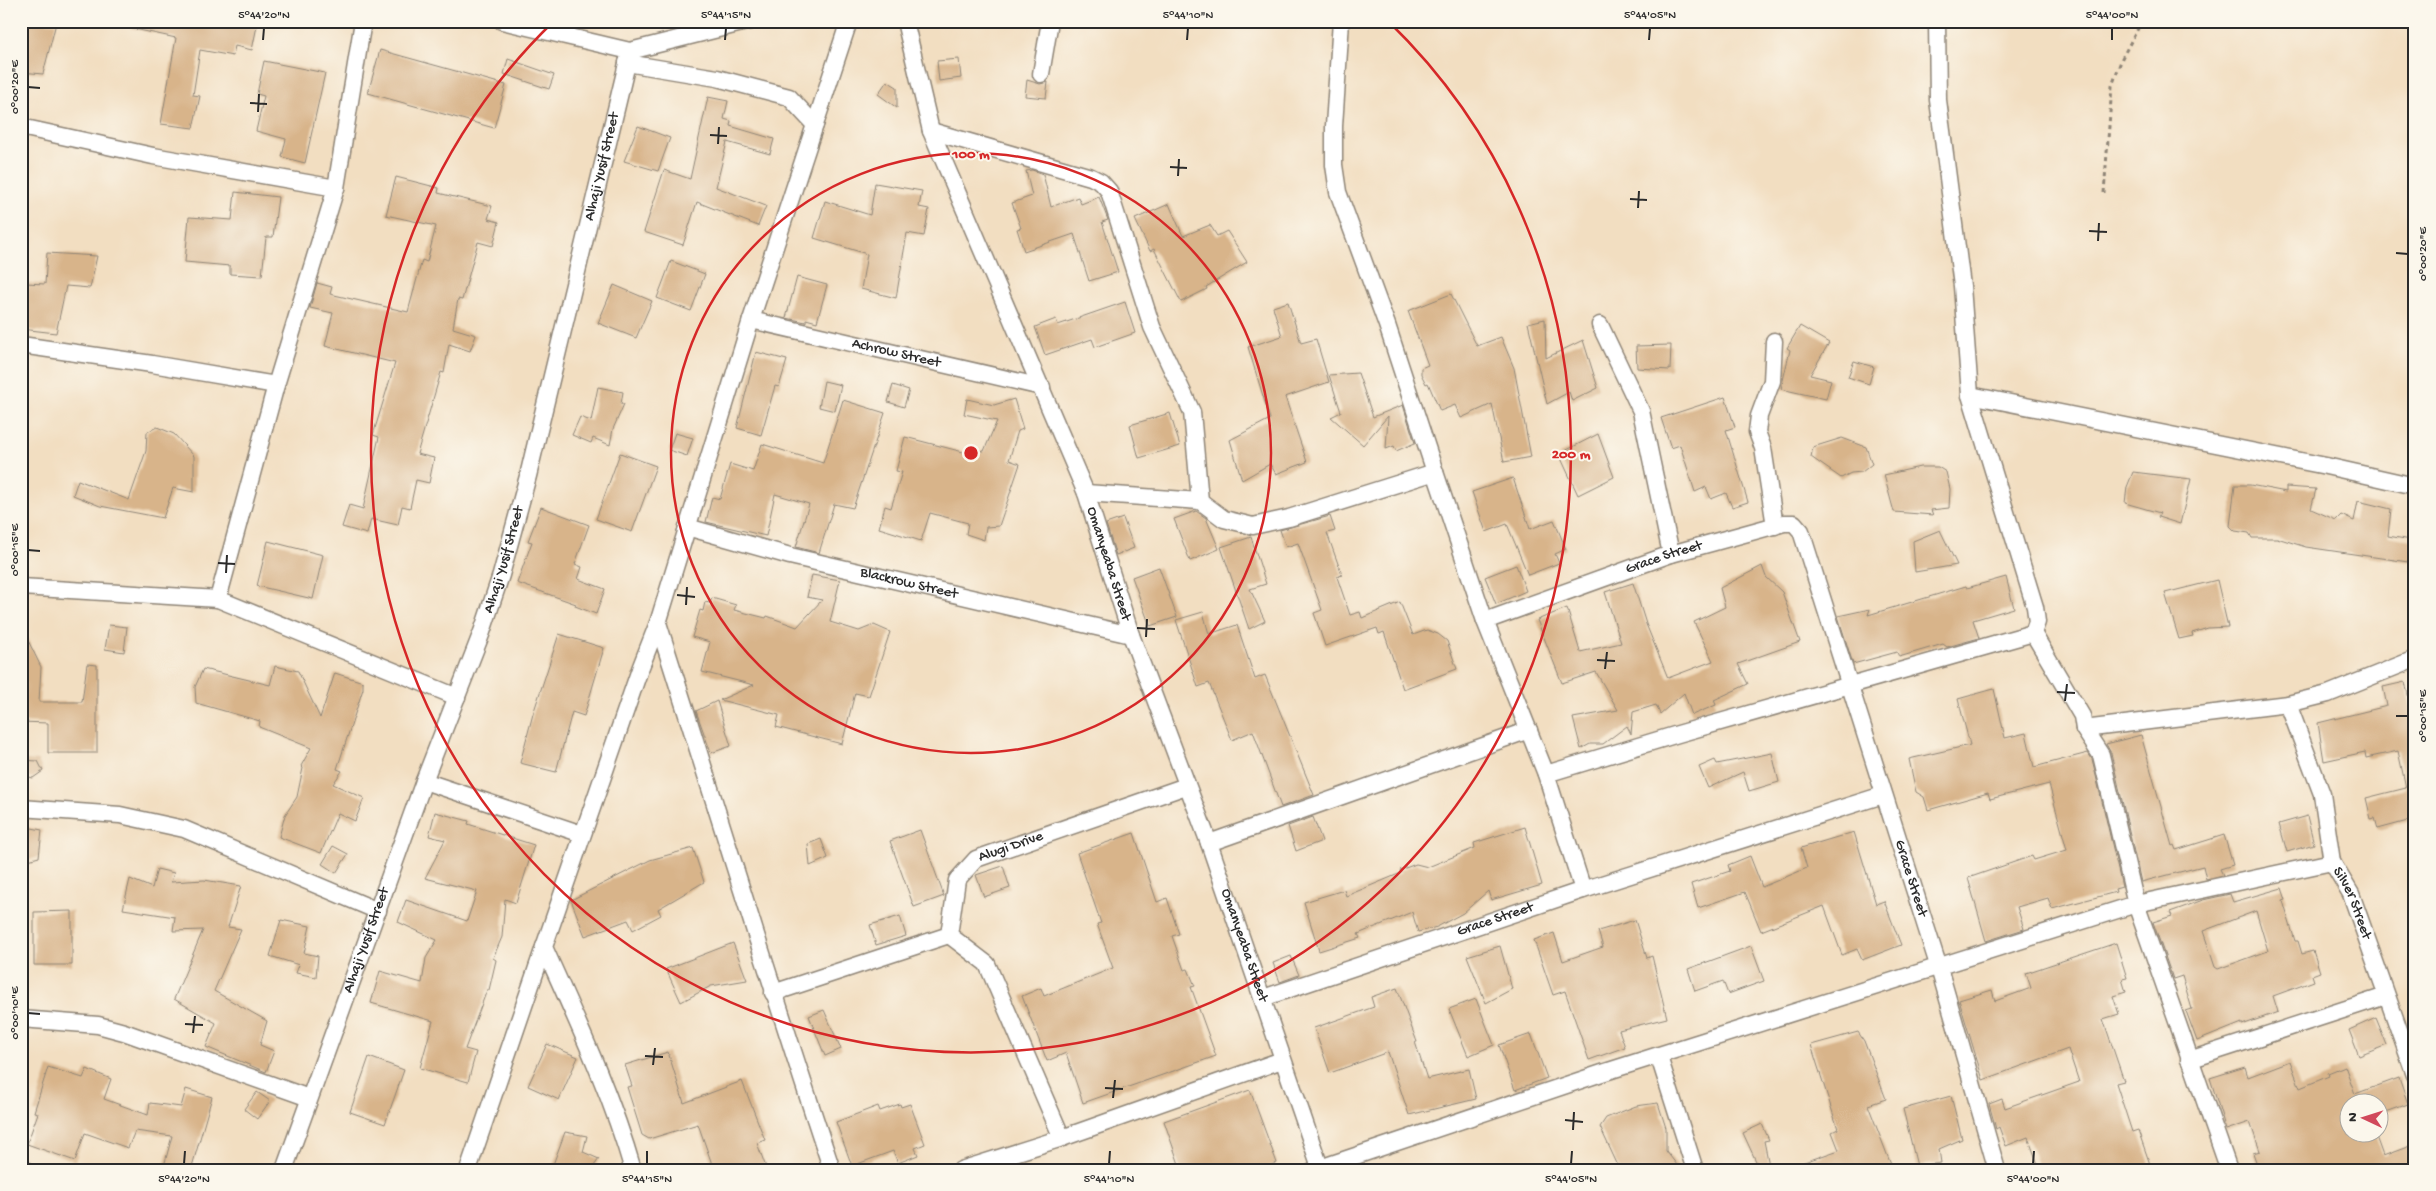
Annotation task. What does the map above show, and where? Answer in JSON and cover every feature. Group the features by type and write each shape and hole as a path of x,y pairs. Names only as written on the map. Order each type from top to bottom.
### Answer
{"street":[{"path":"218,599 276,385 336,188 363,21"},
{"path":"502,21 628,57 726,80 789,98 815,125"},
{"path":"628,57 750,21"},
{"path":"468,1170 582,834 658,623 751,320 849,21"},
{"name":"Omanyeaba Street","path":"904,21 931,131 1086,493 1131,635 1186,786 1209,843 1263,998 1318,1169"},
{"path":"1041,74 1050,21"},
{"path":"1341,21 1334,126 1334,165 1338,192 1381,307 1485,621 1546,774 1583,890"},
{"path":"1937,21 1938,100 1962,286 1970,395 2035,607 2037,622 2033,633"},
{"name":"Alhaji Yusif Street","path":"284,1170 424,781 482,632 504,566 628,57"},
{"path":"21,127 153,156 336,188"},
{"path":"931,131 1090,177 1101,182 1109,191 1152,327 1192,412 1200,501"},
{"name":"Achrow Street","path":"751,320 1042,388"},
{"path":"1600,325 1642,411 1671,554"},
{"path":"1774,341 1772,381 1759,416 1757,432 1763,448 1774,526"},
{"path":"21,345 152,364 276,385"},
{"path":"1970,395 2307,462 2415,486"},
{"path":"1086,493 1200,501 1224,519 1253,526 1289,518 1435,472"},
{"name":"Grace Street","path":"1485,621 1671,554 1774,526 1794,523 1801,531 1848,686 1939,968 1997,1170"},
{"name":"Blackrow Street","path":"687,527 790,556 1131,635"},
{"path":"21,587 218,599 457,696"},
{"path":"658,623 727,838 773,993 832,1170"},
{"path":"1546,774 1678,734 2033,633"},
{"path":"2033,633 2082,716 2084,729 2101,754 2136,904 2229,1170"},
{"path":"2084,729 2288,704 2328,694 2415,659"},
{"name":"Silver Street","path":"2288,704 2322,794 2332,862 2351,894 2415,1074"},
{"path":"1209,843 1529,730"},
{"path":"424,781 582,834"},
{"name":"Alugi Drive","path":"949,935 958,880 976,860 1186,786"},
{"name":"Grace Street","path":"1263,998 1583,890 1883,795"},
{"path":"21,808 120,815 184,829 378,911"},
{"path":"1318,1169 1602,1073 1658,1057 2136,904 2332,862"},
{"path":"773,993 949,935 987,964 1062,1138"},
{"path":"544,947 593,1056 619,1122 633,1170"},
{"path":"2189,1060 2386,996"},
{"path":"21,1019 98,1025 124,1032 309,1098"},
{"path":"1658,1057 1695,1170"},
{"path":"961,1170 1062,1138 1282,1060"},
{"path":"21,1168 26,1170"}],"path":[{"path":"2104,193 2112,86 2122,58 2142,21"}],"building":[{"path":"21,21 56,23 43,74 21,72"},
{"path":"131,21 258,21 252,50 235,46 233,56 200,50 193,95 200,96 193,128 161,124 176,38 130,28"},
{"path":"380,50 506,85 494,128 368,93"},
{"path":"508,59 554,75 549,89 504,74"},
{"path":"959,59 961,78 939,81 937,61"},
{"path":"264,61 325,73 305,163 282,157 286,139 256,131 264,96 257,94"},
{"path":"1027,80 1040,84 1048,82 1046,98 1025,96"},
{"path":"887,81 897,87 897,108 878,94"},
{"path":"708,97 728,101 724,119 731,121 730,126 774,139 770,154 727,142 716,187 766,206 758,226 697,202 683,245 644,232 664,170 690,179"},
{"path":"638,126 670,138 658,171 624,161"},
{"path":"1032,170 1043,174 1051,207 1078,197 1081,204 1099,197 1108,220 1102,222 1118,272 1089,281 1074,234 1024,251 1017,229 1021,228 1012,203 1032,196 1026,171"},
{"path":"396,177 439,188 438,193 492,206 488,219 499,222 493,246 478,242 462,300 458,299 453,328 476,335 470,351 449,344 444,373 441,372 417,454 434,458 429,483 416,480 410,508 402,506 398,525 371,519 367,534 342,527 349,505 363,509 379,437 373,435 395,363 325,346 333,313 310,308 317,283 332,287 330,294 408,312 422,260 427,262 436,226 386,215"},
{"path":"875,183 922,191 919,207 929,209 924,236 907,233 896,298 861,289 867,254 814,238 825,201 870,215"},
{"path":"235,192 278,197 273,237 266,237 262,276 230,274 230,266 185,262 189,217 232,220"},
{"path":"1169,204 1183,236 1210,225 1217,236 1227,231 1247,262 1206,287 1207,289 1181,302 1154,249 1150,251 1135,219"},
{"path":"47,253 97,256 90,288 66,286 56,333 21,329 26,283 45,284"},
{"path":"671,261 705,274 691,311 657,298"},
{"path":"797,277 827,285 817,322 806,319 806,322 786,318"},
{"path":"614,285 652,301 636,338 598,323"},
{"path":"1451,294 1477,346 1501,337 1514,368 1531,457 1504,462 1492,404 1461,418 1455,405 1440,411 1428,383 1426,384 1421,374 1421,368 1428,365 1408,311"},
{"path":"1125,302 1135,333 1095,347 1092,339 1045,355 1035,327 1056,319 1058,325"},
{"path":"1288,302 1301,343 1316,339 1329,382 1285,397 1307,462 1276,474 1270,464 1242,480 1230,440 1270,419 1248,347 1282,336 1273,307"},
{"path":"1545,319 1546,358 1583,340 1598,388 1572,401 1569,392 1547,404 1528,323"},
{"path":"1800,326 1829,343 1810,375 1831,380 1826,399 1781,389 1790,350 1787,348"},
{"path":"1671,345 1670,370 1637,368 1636,346"},
{"path":"756,352 787,360 779,387 775,386 761,435 737,428"},
{"path":"1854,361 1874,367 1869,384 1848,377"},
{"path":"1358,373 1373,417 1403,405 1415,443 1396,451 1394,446 1386,449 1388,416 1363,445 1331,417 1341,412 1329,375"},
{"path":"824,381 841,385 835,411 819,407"},
{"path":"893,385 909,390 904,407 888,402"},
{"path":"598,387 623,392 621,404 624,404 613,429 610,445 593,438 591,443 572,435 580,417 591,421"},
{"path":"1725,397 1735,427 1726,430 1748,502 1732,507 1726,493 1711,499 1706,487 1695,492 1680,445 1671,448 1661,418"},
{"path":"967,399 994,405 1014,399 1023,429 1018,431 1009,460 1020,464 999,526 986,527 984,540 966,534 968,523 930,513 921,541 879,528 885,506 891,508 902,472 896,471 905,437 971,454 973,450 984,451 997,421 964,414"},
{"path":"843,400 885,413 853,508 834,504 819,553 796,547 809,504 775,494 766,536 706,522 712,497 720,499 730,464 753,471 762,444 823,463"},
{"path":"1170,413 1180,446 1139,458 1130,425"},
{"path":"157,427 174,434 194,456 194,492 173,488 163,518 100,506 73,495 78,480 129,500 146,451 147,432"},
{"path":"675,433 693,438 687,456 669,450"},
{"path":"1598,434 1614,477 1578,495 1559,454"},
{"path":"1842,438 1866,447 1872,464 1862,472 1851,473 1841,478 1811,457 1813,447"},
{"path":"620,453 656,466 632,532 596,519"},
{"path":"1920,467 1938,467 1946,472 1950,489 1949,508 1931,510 1933,515 1894,512 1884,475"},
{"path":"2133,472 2191,479 2180,524 2158,517 2160,513 2125,503 2127,487"},
{"path":"1513,478 1530,529 1554,520 1566,549 1555,554 1559,563 1528,575 1507,524 1486,532 1472,492"},
{"path":"2235,485 2250,485 2286,492 2286,487 2316,489 2311,509 2336,520 2341,515 2354,521 2358,501 2391,509 2388,536 2411,540 2410,546 2415,546 2415,563 2306,547 2277,538 2252,538 2249,533 2235,531 2230,526"},
{"path":"541,507 589,525 575,564 582,567 578,579 605,589 596,614 575,606 576,604 517,583 532,542 528,541"},
{"path":"1196,511 1206,518 1219,549 1190,561 1174,519"},
{"path":"1330,516 1335,531 1327,533 1342,575 1337,577 1350,615 1360,612 1362,618 1400,602 1413,635 1427,630 1438,634 1447,641 1457,669 1403,689 1384,632 1379,634 1377,628 1325,646 1314,613 1322,610 1298,543 1286,547 1280,530"},
{"path":"1123,518 1134,548 1116,555 1106,524"},
{"path":"1940,530 1957,565 1915,572 1913,541"},
{"path":"1251,537 1266,584 1250,589 1265,621 1249,629 1221,547"},
{"path":"268,541 323,555 313,599 257,586"},
{"path":"1516,565 1526,591 1496,604 1485,577"},
{"path":"1762,566 1766,577 1782,592 1800,642 1738,664 1748,684 1714,700 1716,705 1692,715 1684,693 1660,714 1656,705 1633,712 1631,734 1627,726 1603,744 1590,744 1581,749 1573,718 1618,710 1596,672 1562,683 1537,620 1567,608 1580,652 1621,643 1605,592 1633,583 1646,624 1668,678 1713,661 1694,622 1725,607 1720,588"},
{"path":"1159,567 1177,617 1150,626 1132,577"},
{"path":"812,575 840,580 830,622 859,631 874,625 890,632 869,696 855,693 842,744 776,727 779,715 720,700 754,685 702,672 710,642 692,637 700,610 703,611 705,602 710,603 712,598 736,605 734,610 766,618 767,616 797,627 822,600 807,597"},
{"path":"2006,577 2014,608 1973,620 1979,638 1947,647 1943,644 1899,657 1897,652 1853,664 1838,616 1870,609 1868,615 1966,586 1967,588"},
{"path":"2217,580 2228,627 2208,628 2192,633 2193,636 2179,639 2165,593"},
{"path":"1203,612 1209,634 1237,625 1255,679 1265,675 1314,795 1281,807 1253,731 1232,740 1209,683 1198,687 1176,620"},
{"path":"109,625 127,627 124,652 105,649"},
{"path":"21,626 41,667 39,702 82,702 87,664 97,665 97,753 48,753 48,723 21,722"},
{"path":"559,634 604,648 584,716 572,712 556,772 520,763 533,714"},
{"path":"275,666 298,671 320,718 335,673 363,682 363,689 337,769 342,771 333,784 364,798 355,821 338,813 321,853 279,837 285,815 297,797 303,768 301,766 311,748 259,727 260,721 196,703 195,687 203,669 270,685"},
{"path":"2405,682 2415,724 2415,819 2378,829 2375,818 2371,819 2366,798 2406,788 2398,751 2366,758 2365,752 2324,761 2318,723 2387,706 2383,687"},
{"path":"1994,689 2005,738 2026,733 2034,767 2088,753 2092,759 2122,887 2115,889 2116,892 2052,909 2048,898 2017,907 2024,929 1986,941 1968,878 2032,856 2034,860 2067,850 2049,784 1990,799 1988,793 1928,810 1924,797 1916,792 1909,759 1970,745 1958,699"},
{"path":"717,701 731,746 711,753 696,711"},
{"path":"2141,735 2172,846 2174,845 2176,850 2224,835 2233,865 2220,869 2223,875 2206,879 2203,866 2141,882 2111,753 2106,744"},
{"path":"1772,753 1779,782 1749,791 1743,772 1708,788 1699,767 1715,760 1717,764"},
{"path":"21,760 38,761 43,771 33,778 21,775"},
{"path":"435,812 469,821 468,824 534,845 516,903 505,899 502,937 493,958 496,960 489,990 487,990 465,1049 476,1052 468,1082 420,1068 433,1021 371,1003 380,971 422,983 426,958 437,940 398,922 406,900 467,921 477,891 425,878 445,840 429,836"},
{"path":"2307,816 2314,844 2287,852 2279,824"},
{"path":"1313,817 1322,841 1296,851 1288,826"},
{"path":"21,826 42,830 39,857 21,862"},
{"path":"1525,827 1542,885 1491,900 1488,891 1463,913 1437,927 1418,932 1412,912 1358,934 1360,938 1319,951 1304,902 1344,890 1346,896 1401,873 1400,870 1416,864 1428,867 1475,848 1474,843"},
{"path":"920,830 944,896 914,907 890,841"},
{"path":"1854,832 1876,904 1884,901 1901,945 1862,960 1857,949 1842,955 1824,906 1761,931 1745,892 1698,908 1691,884 1730,871 1728,865 1750,856 1762,887 1807,868 1801,848"},
{"path":"1134,833 1157,902 1167,898 1179,934 1172,936 1184,970 1188,969 1195,986 1191,987 1216,1056 1083,1103 1066,1053 1047,1061 1022,996 1041,988 1044,996 1113,968 1097,924 1101,923 1077,853"},
{"path":"821,839 828,858 810,866 808,844"},
{"path":"333,846 348,854 336,873 322,864"},
{"path":"693,848 704,882 658,909 661,915 633,930 628,920 585,936 571,900 650,860"},
{"path":"1003,866 1010,888 984,897 976,875"},
{"path":"157,869 174,873 171,882 204,880 241,886 228,927 241,929 214,991 267,1021 260,1045 274,1051 266,1072 206,1047 216,1023 174,999 203,930 173,931 175,917 123,909 130,879 152,888"},
{"path":"2282,888 2286,900 2283,901 2295,941 2298,941 2302,954 2313,951 2320,972 2312,975 2314,981 2273,996 2278,1012 2242,1025 2242,1023 2197,1041 2186,1011 2192,1009 2182,976 2173,979 2153,922 2172,916 2170,912 2203,900 2230,894 2233,902","holes":["2256,911 2268,951 2218,969 2215,967 2203,931"]},
{"path":"72,911 72,965 34,965 34,912"},
{"path":"900,916 906,936 876,945 870,925"},
{"path":"281,920 310,926 304,953 318,956 316,977 296,973 299,965 270,956"},
{"path":"1635,920 1647,958 1652,956 1667,1018 1619,1030 1625,1047 1589,1060 1565,991 1553,995 1534,940 1554,933 1563,961 1603,947 1598,931"},
{"path":"733,943 747,980 711,986 681,1002 666,969"},
{"path":"2116,943 2127,978 2122,979 2126,992 2113,996 2119,1014 2103,1019 2124,1081 2116,1083 2132,1132 2138,1130 2152,1170 2040,1170 2028,1137 2006,1146 1999,1127 1996,1129 1989,1104 2002,1099 2005,1108 2079,1082 2068,1049 1983,1080 1959,1000 1992,990 1995,1001 2031,988 2026,973"},
{"path":"1500,946 1512,989 1486,1003 1467,956"},
{"path":"1751,946 1764,981 1728,994 1723,981 1695,991 1688,969"},
{"path":"1291,956 1299,975 1280,982 1273,963"},
{"path":"1397,988 1417,1042 1415,1042 1427,1079 1469,1069 1476,1099 1409,1115 1388,1052 1330,1073 1314,1028 1374,1007 1371,997"},
{"path":"1476,999 1494,1045 1468,1056 1449,1009"},
{"path":"824,1010 841,1049 825,1056 809,1016"},
{"path":"2376,1018 2387,1045 2359,1056 2349,1030"},
{"path":"1858,1032 1864,1041 1886,1099 1868,1105 1893,1170 1790,1170 1790,1167 1839,1150 1832,1132 1838,1129 1811,1045"},
{"path":"1531,1034 1547,1078 1515,1090 1499,1045"},
{"path":"547,1044 578,1057 559,1100 528,1086"},
{"path":"668,1052 684,1103 742,1081 765,1140 757,1143 767,1170 714,1170 698,1124 649,1139 642,1135 627,1087 632,1086 625,1065"},
{"path":"369,1057 404,1070 385,1124 350,1112"},
{"path":"2290,1061 2300,1088 2329,1076 2328,1073 2345,1066 2355,1094 2338,1094 2338,1144 2379,1144 2383,1156 2410,1146 2415,1159 2415,1170 2259,1170 2253,1153 2260,1151 2250,1122 2226,1130 2210,1078 2245,1067 2248,1077"},
{"path":"48,1067 83,1078 87,1069 111,1079 104,1099 148,1115 150,1103 181,1107 186,1089 212,1097 191,1170 163,1170 172,1136 135,1131 128,1148 85,1133 75,1161 27,1144 38,1113 34,1112"},
{"path":"2399,1078 2408,1104 2388,1111 2388,1094 2355,1094"},
{"path":"1250,1090 1277,1163 1258,1170 1181,1170 1164,1121"},
{"path":"257,1092 270,1101 257,1119 244,1109"},
{"path":"1951,1096 1962,1139 1939,1149 1941,1163 1917,1166 1903,1109"},
{"path":"1658,1103 1666,1128 1666,1151 1681,1170 1620,1170 1600,1127 1606,1118 1636,1106"},
{"path":"900,1104 901,1107 910,1104 925,1144 915,1148 918,1155 898,1163 893,1151 852,1166 836,1122 878,1106 880,1111"},
{"path":"1762,1124 1769,1140 1764,1141 1770,1170 1760,1170 1743,1133"},
{"path":"565,1132 587,1136 583,1152 599,1159 591,1170 551,1170"}]}
